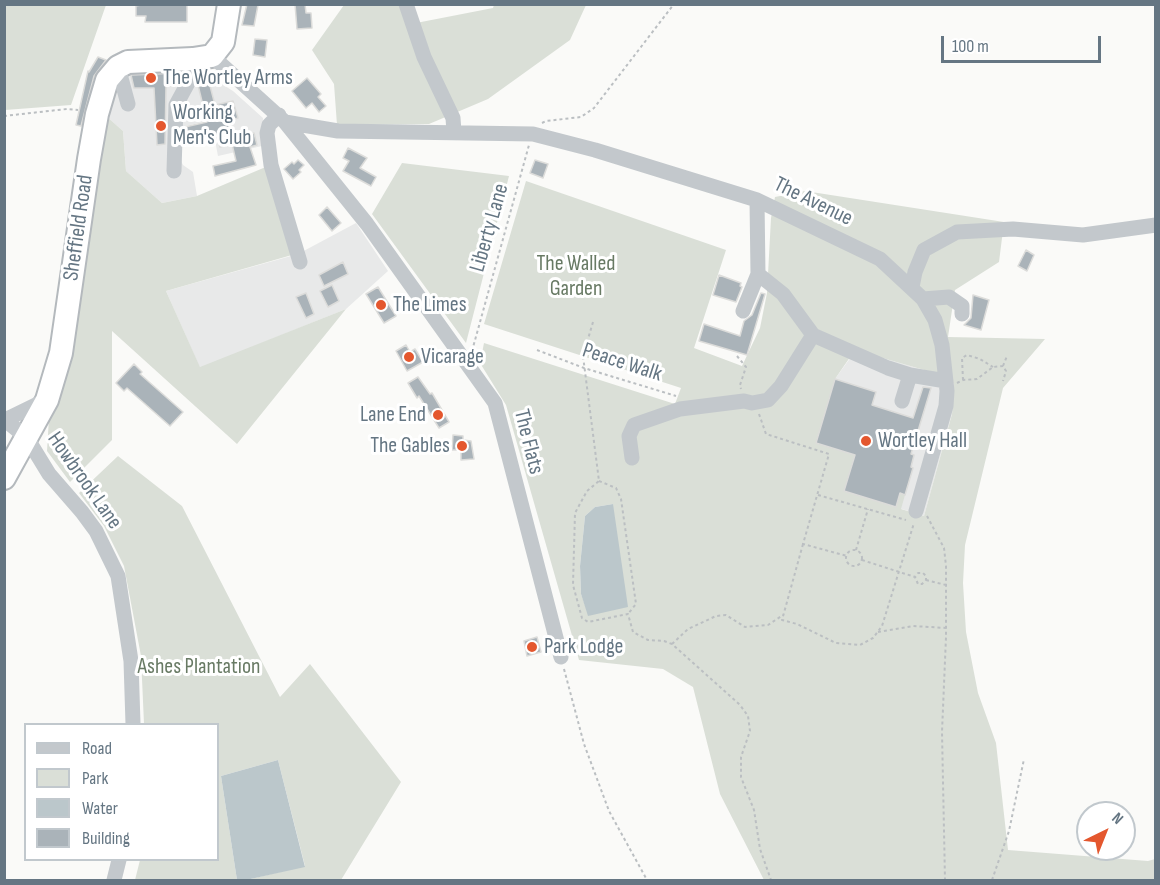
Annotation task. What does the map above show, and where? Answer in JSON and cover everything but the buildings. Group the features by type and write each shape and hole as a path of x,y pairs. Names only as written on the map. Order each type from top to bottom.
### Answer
{"highway":[{"path":"118,67 128,62 203,57 223,42 229,4"},
{"name":"Sheffield Road","path":"4,478 47,400 62,353 97,114 107,80 118,67"}],"street":[{"path":"406,4 424,57 453,118 453,132"},
{"name":"The Flats","path":"203,57 282,119 367,224 495,403 561,657"},
{"path":"174,171 176,105 203,57"},
{"path":"118,67 128,104"},
{"path":"282,119 269,125 267,132 271,165 300,262"},
{"name":"The Avenue","path":"282,119 338,131 533,134 594,150 757,200 880,260 912,286 923,299 935,320 942,345 947,383 946,406 913,516"},
{"path":"743,311 758,274 757,200"},
{"path":"912,286 924,250 957,232 1013,229 1083,235 1155,225"},
{"path":"758,274 783,294 813,335 888,368 947,383"},
{"path":"923,299 949,297 962,306 962,314"},
{"path":"632,458 629,436 634,426 681,409 768,400 781,386 813,335"},
{"path":"902,401 910,375"},
{"path":"5,419 47,400"},
{"name":"Howbrook Lane","path":"5,419 27,438 50,474 96,531 118,576 131,661 133,723"},
{"path":"114,880 119,861"}],"path":[{"path":"533,134 538,126 546,121 581,117 594,108 674,4"},
{"path":"4,116 67,109 78,110"},
{"name":"Liberty Lane","path":"468,365 533,134"},
{"path":"593,322 583,356 599,481"},
{"name":"Peace Walk","path":"537,350 584,368 685,399 697,406"},
{"path":"963,380 962,358 967,355 980,359 993,367"},
{"path":"737,356 746,368 740,385 748,402 762,420 766,434 829,454 782,620 797,624 829,641 853,646 867,642 879,632 914,626 946,628"},
{"path":"1003,366 1007,356"},
{"path":"947,383 977,379 993,367 1003,366"},
{"path":"1003,366 1006,371 1003,381"},
{"path":"599,481 616,488 621,500 636,604 627,614 588,622 582,618 573,585 575,513 587,491 599,481"},
{"path":"818,495 868,510 913,516 927,514 944,548 946,628 942,732 945,880"},
{"path":"856,550 868,510"},
{"path":"879,632 914,522 913,516"},
{"path":"803,544 847,556"},
{"path":"856,550 861,553 862,560 856,566 851,565 847,561 847,556 850,551 856,550"},
{"path":"862,560 915,577 918,584 926,580"},
{"path":"915,577 918,573 923,573 926,580"},
{"path":"926,580 946,585"},
{"path":"627,614 633,632 648,640 672,644 740,705 748,716 750,731 741,757 741,777 754,810 760,849 771,880"},
{"path":"672,644 688,629 716,616 726,615 745,627 768,625 784,615"},
{"path":"561,657 584,744 609,812 647,880"},
{"path":"992,880 1010,831 1024,759"}],"shaded area":[{"path":"184,66 199,70 233,91 263,118 262,146 218,156 211,120 178,128 179,157 183,165 193,172 197,196 162,203 126,171 123,131 105,115 111,90 128,68"},
{"path":"356,223 388,271 346,309 200,368 166,291 298,254"},
{"path":"856,350 938,374 954,384 952,414 924,516 844,491 849,454 816,443 835,379"}],"green space":[{"path":"5,4 106,5 71,105 5,110"},
{"path":"344,5 410,5 416,23 493,8 494,5 586,5 570,40 488,99 429,124 337,125 334,84 312,50"},
{"path":"105,115 123,131 126,171 162,203 197,196 268,166 292,255 166,291 200,367 346,309 237,444 112,331 112,440 70,482 47,451 49,418 61,394 72,348"},
{"path":"402,163 509,176 466,343 372,214"},
{"name":"The Walled Garden","path":"526,181 726,250 694,348 742,366 760,328 767,293 771,218 775,197 805,191 1004,222 999,262 955,290 948,337 1045,339 1003,388 965,545 963,583 966,632 978,693 996,743 1008,850 1076,855 1076,861 1148,861 1155,859 1155,880 764,880 720,794 693,687 663,669 579,660 506,405 480,363 484,343 675,404 681,388 484,324","holes":["855,350 938,374 954,384 952,414 924,516 901,509 905,495 900,493 895,507 844,491 857,447 849,453 816,443 835,379","613,504 589,616 581,594 580,566 585,516 595,507"]},
{"name":"Ashes Plantation","path":"118,456 182,506 280,697 310,664 401,782 341,880 246,880 305,866 278,760 221,776 237,880 135,880 140,861 219,861 219,723 144,723 141,656 124,566 104,526 79,493"}],"water":[{"path":"613,504 628,607 588,616 581,594 580,566 585,516 595,507"},
{"path":"278,760 305,867 237,880 221,776"}],"place":[{"name":"The Wortley Arms","path":"151,78"},
{"name":"Working Men's Club","path":"161,126"},
{"name":"The Limes","path":"381,305"},
{"name":"Vicarage","path":"409,357"},
{"name":"Lane End","path":"438,415"},
{"name":"Wortley Hall","path":"866,441"},
{"name":"The Gables","path":"462,446"},
{"name":"Park Lodge","path":"532,647"}]}
